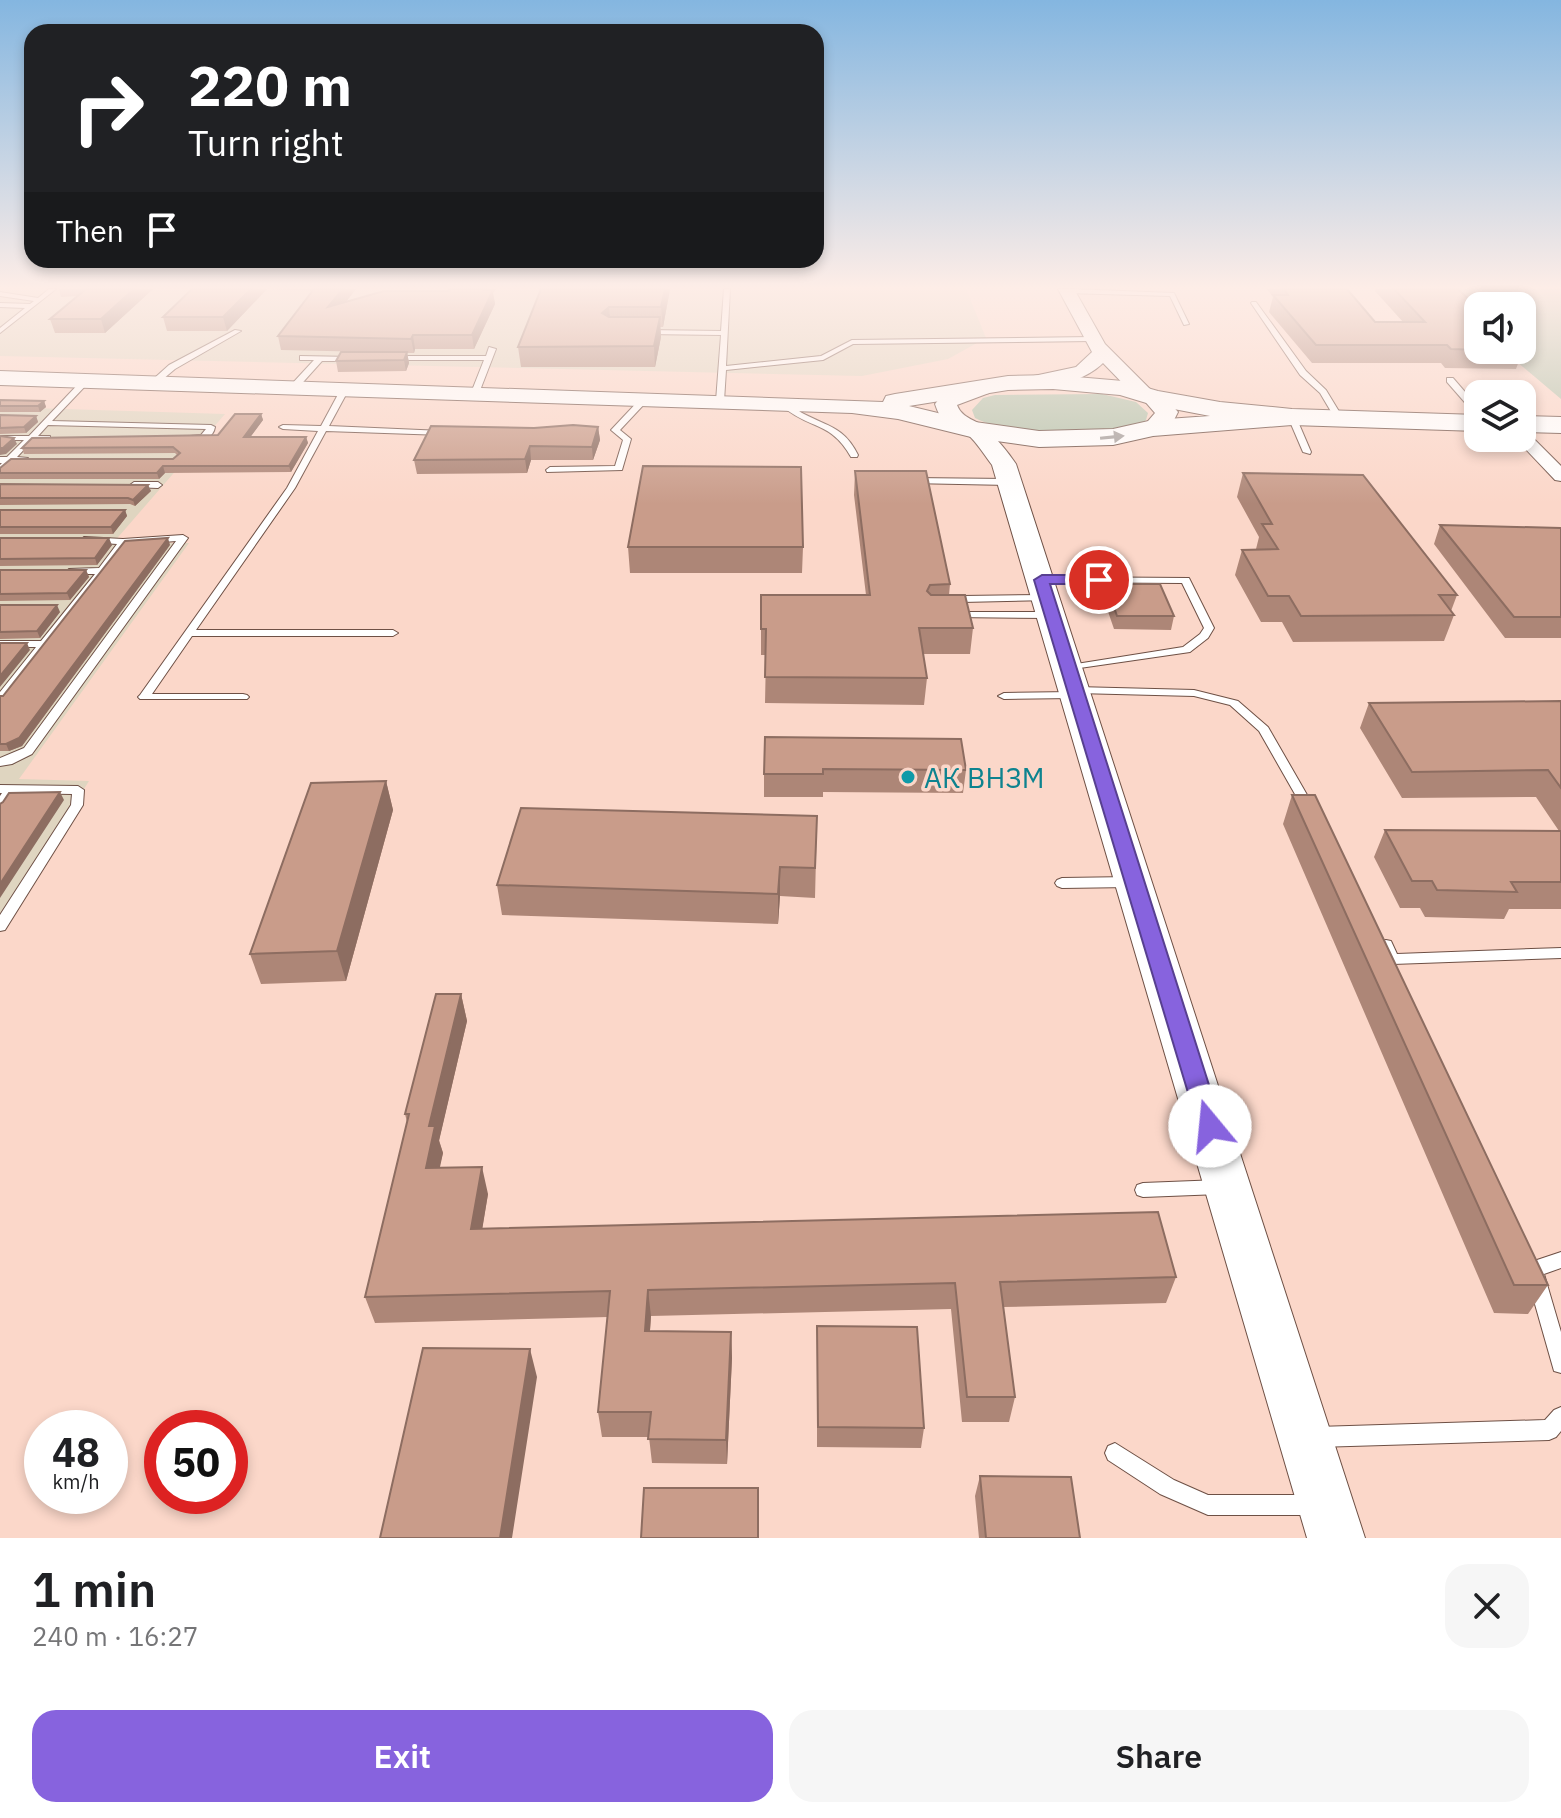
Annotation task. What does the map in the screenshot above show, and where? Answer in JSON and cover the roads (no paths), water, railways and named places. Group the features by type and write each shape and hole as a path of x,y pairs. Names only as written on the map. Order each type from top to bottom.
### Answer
{"main road":[{"path":"0,378 852,406 898,411 1030,439 1069,440"},
{"path":"852,406 1036,381 1098,385 1220,410 1292,417 1464,422"},
{"path":"981,388 952,398 946,404 950,415 970,428 1007,473 1075,684 1331,1522"},
{"path":"1148,396 1167,412 1163,421 1153,428"},
{"path":"1007,473 1009,454 1017,449 1126,435 1153,428 1292,417"}],"street":[{"path":"1036,381 1085,369 1095,361"},
{"path":"1112,361 1148,396"},
{"path":"1541,426 1561,476"}],"lane":[{"path":"153,383 183,361"},
{"path":"293,388 317,361"},
{"path":"475,393 487,361"},
{"path":"720,401 724,361"},
{"path":"724,368 796,361"},
{"path":"1294,361 1323,392 1339,418"},
{"path":"0,470 87,380"},
{"path":"1450,380 1464,396"},
{"path":"243,697 144,697 291,488 345,389"},
{"path":"615,430 645,399"},
{"path":"785,404 794,414 842,434 854,455"},
{"path":"1292,417 1307,452"},
{"path":"46,419 211,427 203,437 174,439"},
{"path":"283,427 459,433"},
{"path":"550,470 619,468 627,439 615,430 600,430"},
{"path":"0,438 64,438"},
{"path":"0,460 41,460"},
{"path":"905,481 1007,473"},
{"path":"127,485 158,485"},
{"path":"0,762 28,751 183,538 123,542 106,538 76,539"},
{"path":"0,699 6,683 44,644 123,542"},
{"path":"58,571 102,571"},
{"path":"948,615 1186,580 1209,628 1186,650 1075,684 1004,696"},
{"path":"962,599 1048,598"},
{"path":"59,606 73,606"},
{"path":"190,633 393,633"},
{"path":"0,644 44,644"},
{"path":"1075,684 1194,693 1234,703 1264,729 1317,823"},
{"path":"0,805 6,789 78,790 77,805 0,926"},
{"path":"1062,883 1135,882"},
{"path":"1378,932 1393,959 1561,953"},
{"path":"1143,1190 1229,1187"},
{"path":"1561,1260 1534,1269 1561,1364"},
{"path":"1305,1438 1549,1430 1561,1417"},
{"path":"1115,1453 1167,1487 1208,1505 1331,1522"}],"place":[{"name":"АК ВНЗМ","path":"908,777"}]}
